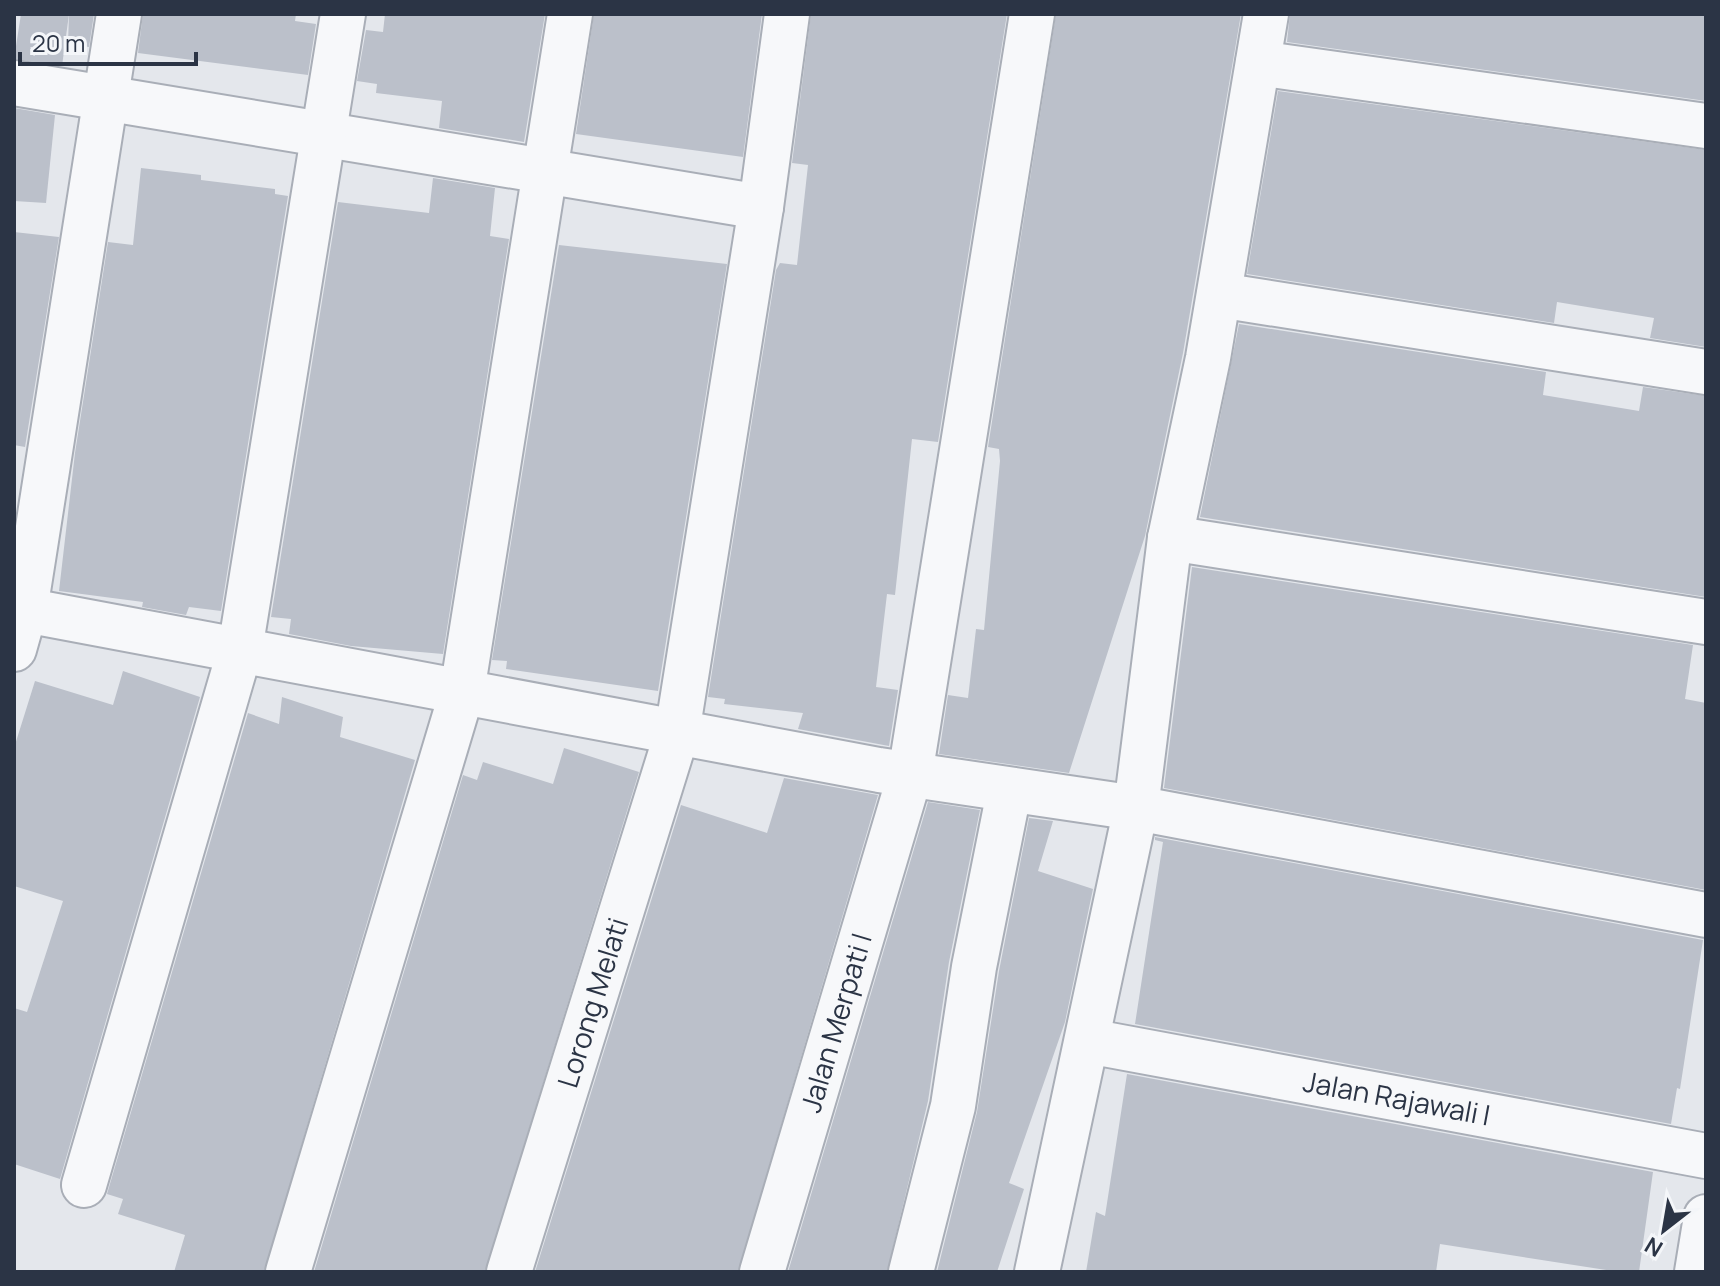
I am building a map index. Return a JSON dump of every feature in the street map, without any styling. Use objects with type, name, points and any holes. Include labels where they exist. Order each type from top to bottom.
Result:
[{"type":"street","points":[[119,14],[18,622],[240,650],[677,733],[1009,792],[1136,808],[1706,915]]},
{"type":"street","points":[[84,1185],[240,650],[343,14]]},
{"type":"street","points":[[288,1272],[462,692],[570,14]]},
{"type":"street","name":"Lorong Melati","points":[[509,1272],[677,733],[761,207],[787,14]]},
{"type":"street","name":"Jalan Merpati I","points":[[762,1272],[910,775],[1032,14]]},
{"type":"street","points":[[1037,1272],[1136,808],[1170,538],[1219,295],[1266,14]]},
{"type":"street","points":[[1258,63],[1706,126]]},
{"type":"street","points":[[14,83],[761,207]]},
{"type":"street","points":[[1219,295],[1706,372]]},
{"type":"street","points":[[1170,538],[1706,622]]},
{"type":"street","points":[[911,1272],[953,1106],[974,967],[1009,792]]},
{"type":"street","name":"Jalan Rajawali I","points":[[1088,1041],[1706,1156]]},
{"type":"street","points":[[1697,1272],[1706,1217]]},
{"type":"building","points":[[21,14],[69,14],[62,66],[14,59]]},
{"type":"building","points":[[69,14],[94,14],[89,47],[68,44]]},
{"type":"building","points":[[143,14],[296,14],[295,21],[316,24],[308,75],[138,53]]},
{"type":"building","points":[[385,14],[545,14],[524,142],[439,128],[442,101],[376,93],[377,84],[357,81],[366,30],[383,32]]},
{"type":"building","points":[[594,14],[762,14],[743,157],[576,134]]},
{"type":"building","points":[[811,14],[1007,14],[938,442],[912,439],[895,595],[887,594],[876,687],[898,690],[889,746],[798,729],[803,713],[724,704],[725,699],[708,697],[776,270],[780,263],[797,265],[808,165],[792,163]]},
{"type":"building","points":[[1056,14],[1241,14],[1183,353],[1145,536],[1069,773],[939,754],[948,695],[968,698],[976,629],[984,630],[1000,461],[999,449],[988,447]]},
{"type":"building","points":[[1290,14],[1706,14],[1706,101],[1287,42]]},
{"type":"building","points":[[1278,91],[1706,150],[1706,347],[1650,338],[1654,318],[1557,302],[1554,323],[1247,274]]},
{"type":"building","points":[[14,108],[55,115],[46,203],[14,201]]},
{"type":"building","points":[[141,168],[201,175],[201,180],[275,189],[275,194],[288,196],[221,611],[189,607],[186,615],[142,607],[143,602],[59,591],[75,453],[108,242],[133,245]]},
{"type":"building","points":[[433,178],[495,188],[490,236],[509,239],[443,654],[351,646],[289,634],[291,619],[271,617],[338,202],[429,213]]},
{"type":"building","points":[[14,232],[59,237],[25,447],[14,445]]},
{"type":"building","points":[[559,245],[727,264],[658,691],[506,669],[507,661],[492,660]]},
{"type":"building","points":[[1239,324],[1546,372],[1543,395],[1639,411],[1643,387],[1706,396],[1706,597],[1200,517]]},
{"type":"building","points":[[1192,567],[1693,645],[1685,699],[1706,703],[1706,890],[1164,788]]},
{"type":"building","points":[[123,671],[200,697],[60,1179],[14,1164],[14,1008],[27,1012],[63,901],[14,886],[14,748],[35,681],[113,705]]},
{"type":"building","points":[[282,697],[343,717],[340,737],[415,760],[264,1272],[174,1272],[185,1235],[118,1214],[123,1199],[107,1194],[248,713],[279,724]]},
{"type":"building","points":[[564,748],[639,772],[485,1272],[314,1272],[463,775],[477,780],[483,762],[553,784]]},
{"type":"building","points":[[784,778],[878,795],[738,1272],[535,1272],[681,805],[767,833]]},
{"type":"building","points":[[928,802],[980,810],[949,962],[928,1101],[887,1272],[788,1272]]},
{"type":"building","points":[[1029,818],[1053,821],[1038,871],[1093,889],[1065,1022],[1009,1183],[1024,1189],[997,1272],[937,1272],[977,1112],[999,971]]},
{"type":"building","points":[[1155,837],[1703,940],[1680,1089],[1677,1088],[1671,1124],[1135,1024],[1163,842],[1155,840]]},
{"type":"building","points":[[1127,1074],[1653,1172],[1639,1272],[1619,1272],[1440,1244],[1436,1272],[1086,1272],[1096,1212],[1105,1216]]}]
